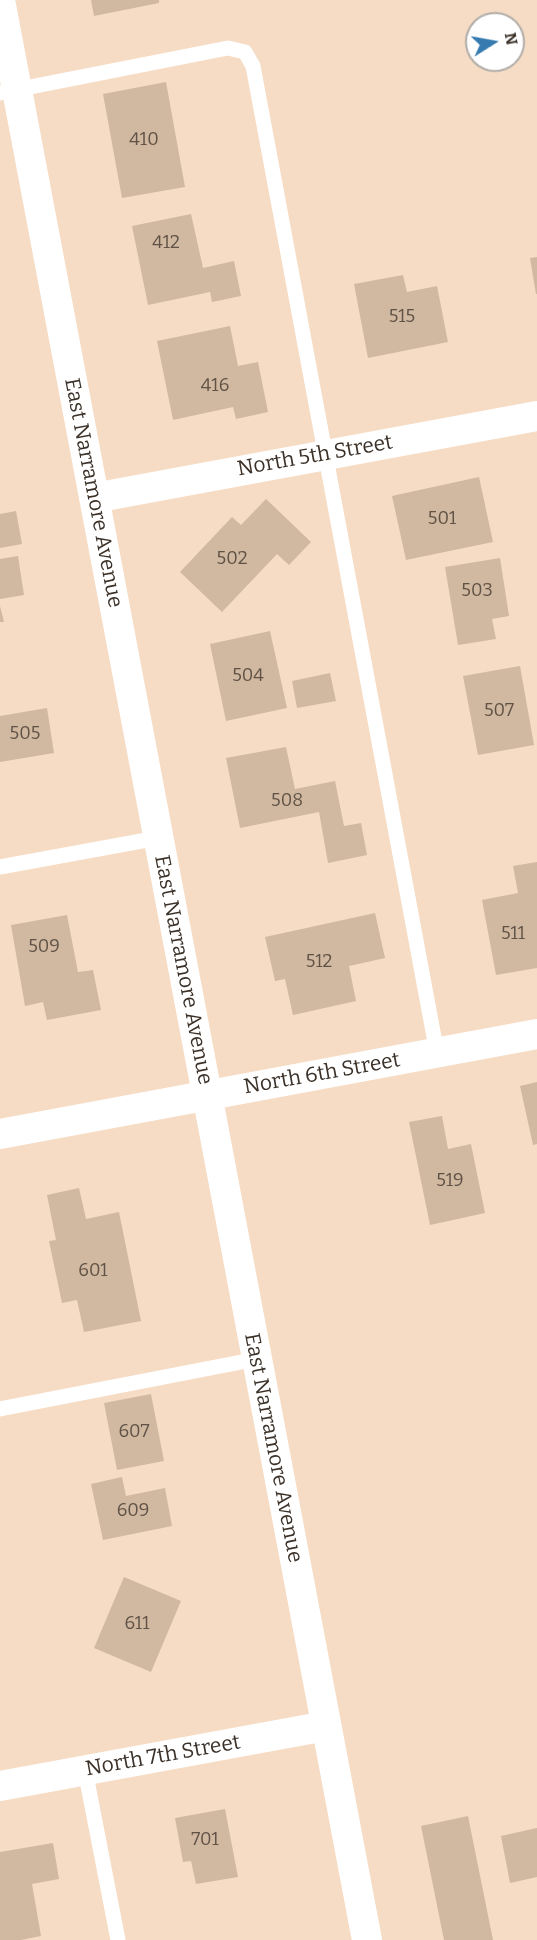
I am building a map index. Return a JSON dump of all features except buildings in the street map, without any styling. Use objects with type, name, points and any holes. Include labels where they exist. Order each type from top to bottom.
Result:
[{"type":"street","name":"East Narramore Avenue","points":[[0,0],[9,91],[94,498],[367,1940]]},
{"type":"street","name":"North 5th Street","points":[[94,498],[537,416]]},
{"type":"street","name":"North 6th Street","points":[[0,1134],[537,1034]]},
{"type":"street","name":"North 7th Street","points":[[0,1786],[326,1726]]},
{"type":"lane","points":[[9,91],[228,48],[245,52],[253,66],[437,1053]]},
{"type":"lane","points":[[0,867],[158,838]]},
{"type":"lane","points":[[0,1409],[257,1359]]},
{"type":"lane","points":[[85,1770],[118,1940]]}]
